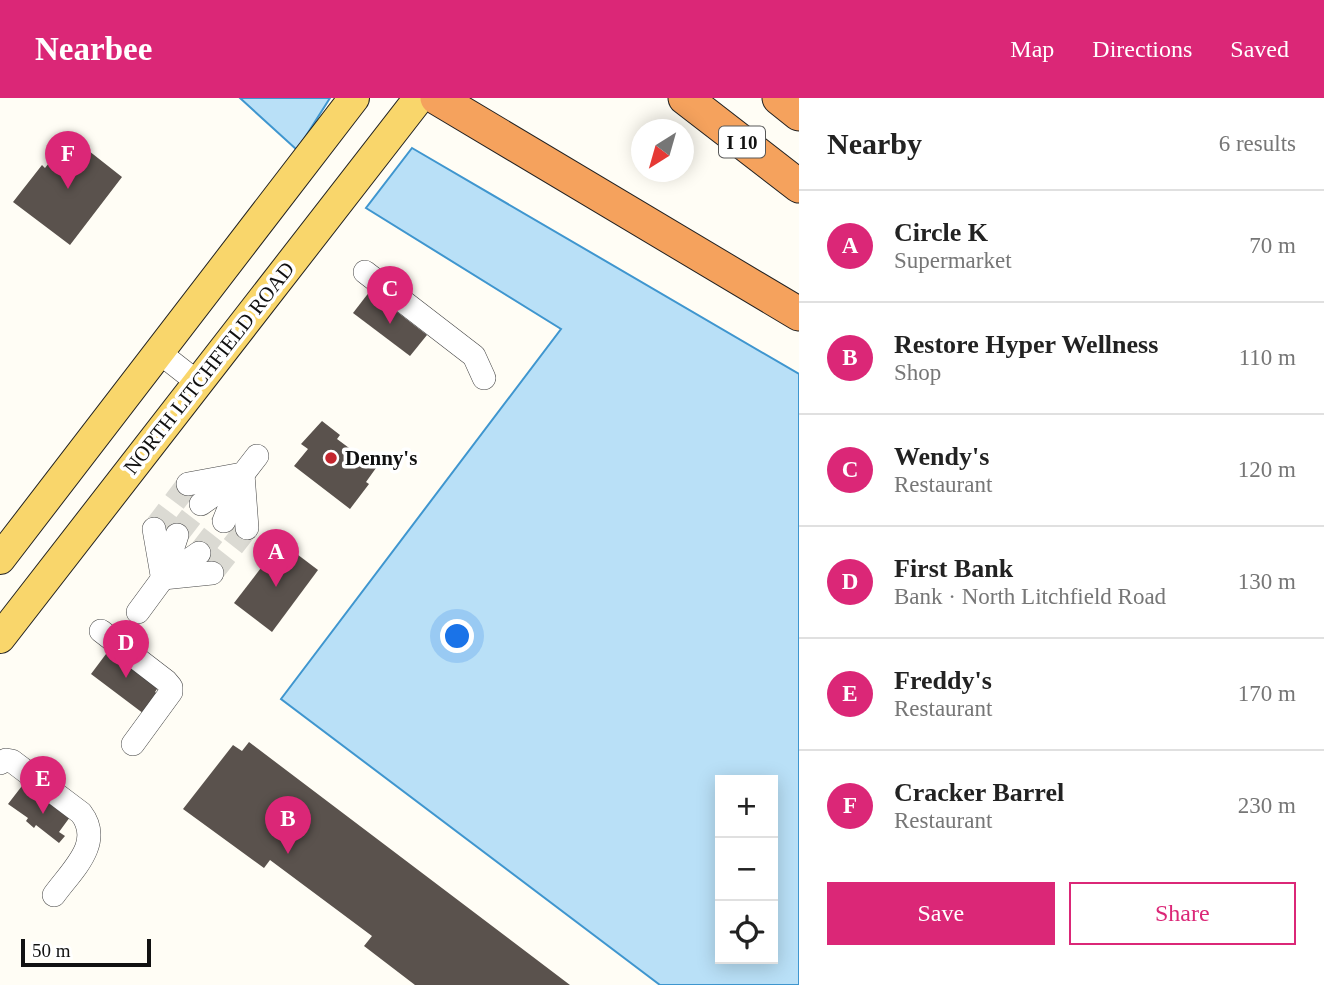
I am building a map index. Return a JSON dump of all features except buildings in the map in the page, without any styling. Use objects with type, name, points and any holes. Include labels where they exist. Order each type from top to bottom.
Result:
[{"type":"highway","points":[[437,98],[799,314]]},
{"type":"highway","name":"I 10","points":[[685,98],[799,186]]},
{"type":"highway","points":[[779,98],[799,114]]},
{"type":"main road","points":[[0,559],[354,98]]},
{"type":"main road","name":"NORTH LITCHFIELD ROAD","points":[[0,638],[419,98]]},
{"type":"lane","points":[[365,272],[474,356],[484,378]]},
{"type":"lane","points":[[160,353],[197,382]]},
{"type":"lane","points":[[188,484],[250,465]]},
{"type":"lane","points":[[201,504],[250,465]]},
{"type":"lane","points":[[224,521],[250,465]]},
{"type":"lane","points":[[247,528],[250,465]]},
{"type":"lane","points":[[163,578],[165,532]]},
{"type":"lane","points":[[138,612],[163,578],[199,553]]},
{"type":"lane","points":[[163,578],[212,573]]},
{"type":"lane","points":[[101,631],[171,687],[132,744]]},
{"type":"lane","points":[[0,763],[12,761],[81,813],[88,822],[91,834],[85,853],[54,895]]},
{"type":"water","points":[[240,98],[330,98],[297,150]]},
{"type":"water","points":[[412,148],[799,374],[799,985],[660,985],[281,699],[561,329],[366,208]]},
{"type":"tunnel","points":[[154,529],[188,484]]},
{"type":"tunnel","points":[[177,535],[201,504]]},
{"type":"tunnel","points":[[199,553],[224,521]]},
{"type":"tunnel","points":[[212,573],[247,528]]},
{"type":"place","name":"Cracker Barrel","points":[[68,189]]},
{"type":"place","name":"Wendy's","points":[[390,324]]},
{"type":"place","name":"Denny's","points":[[331,458]]},
{"type":"place","name":"Circle K","points":[[276,587]]},
{"type":"place","name":"First Bank","points":[[126,678]]},
{"type":"place","name":"Freddy's","points":[[43,814]]},
{"type":"place","name":"Restore Hyper Wellness","points":[[288,854]]}]
